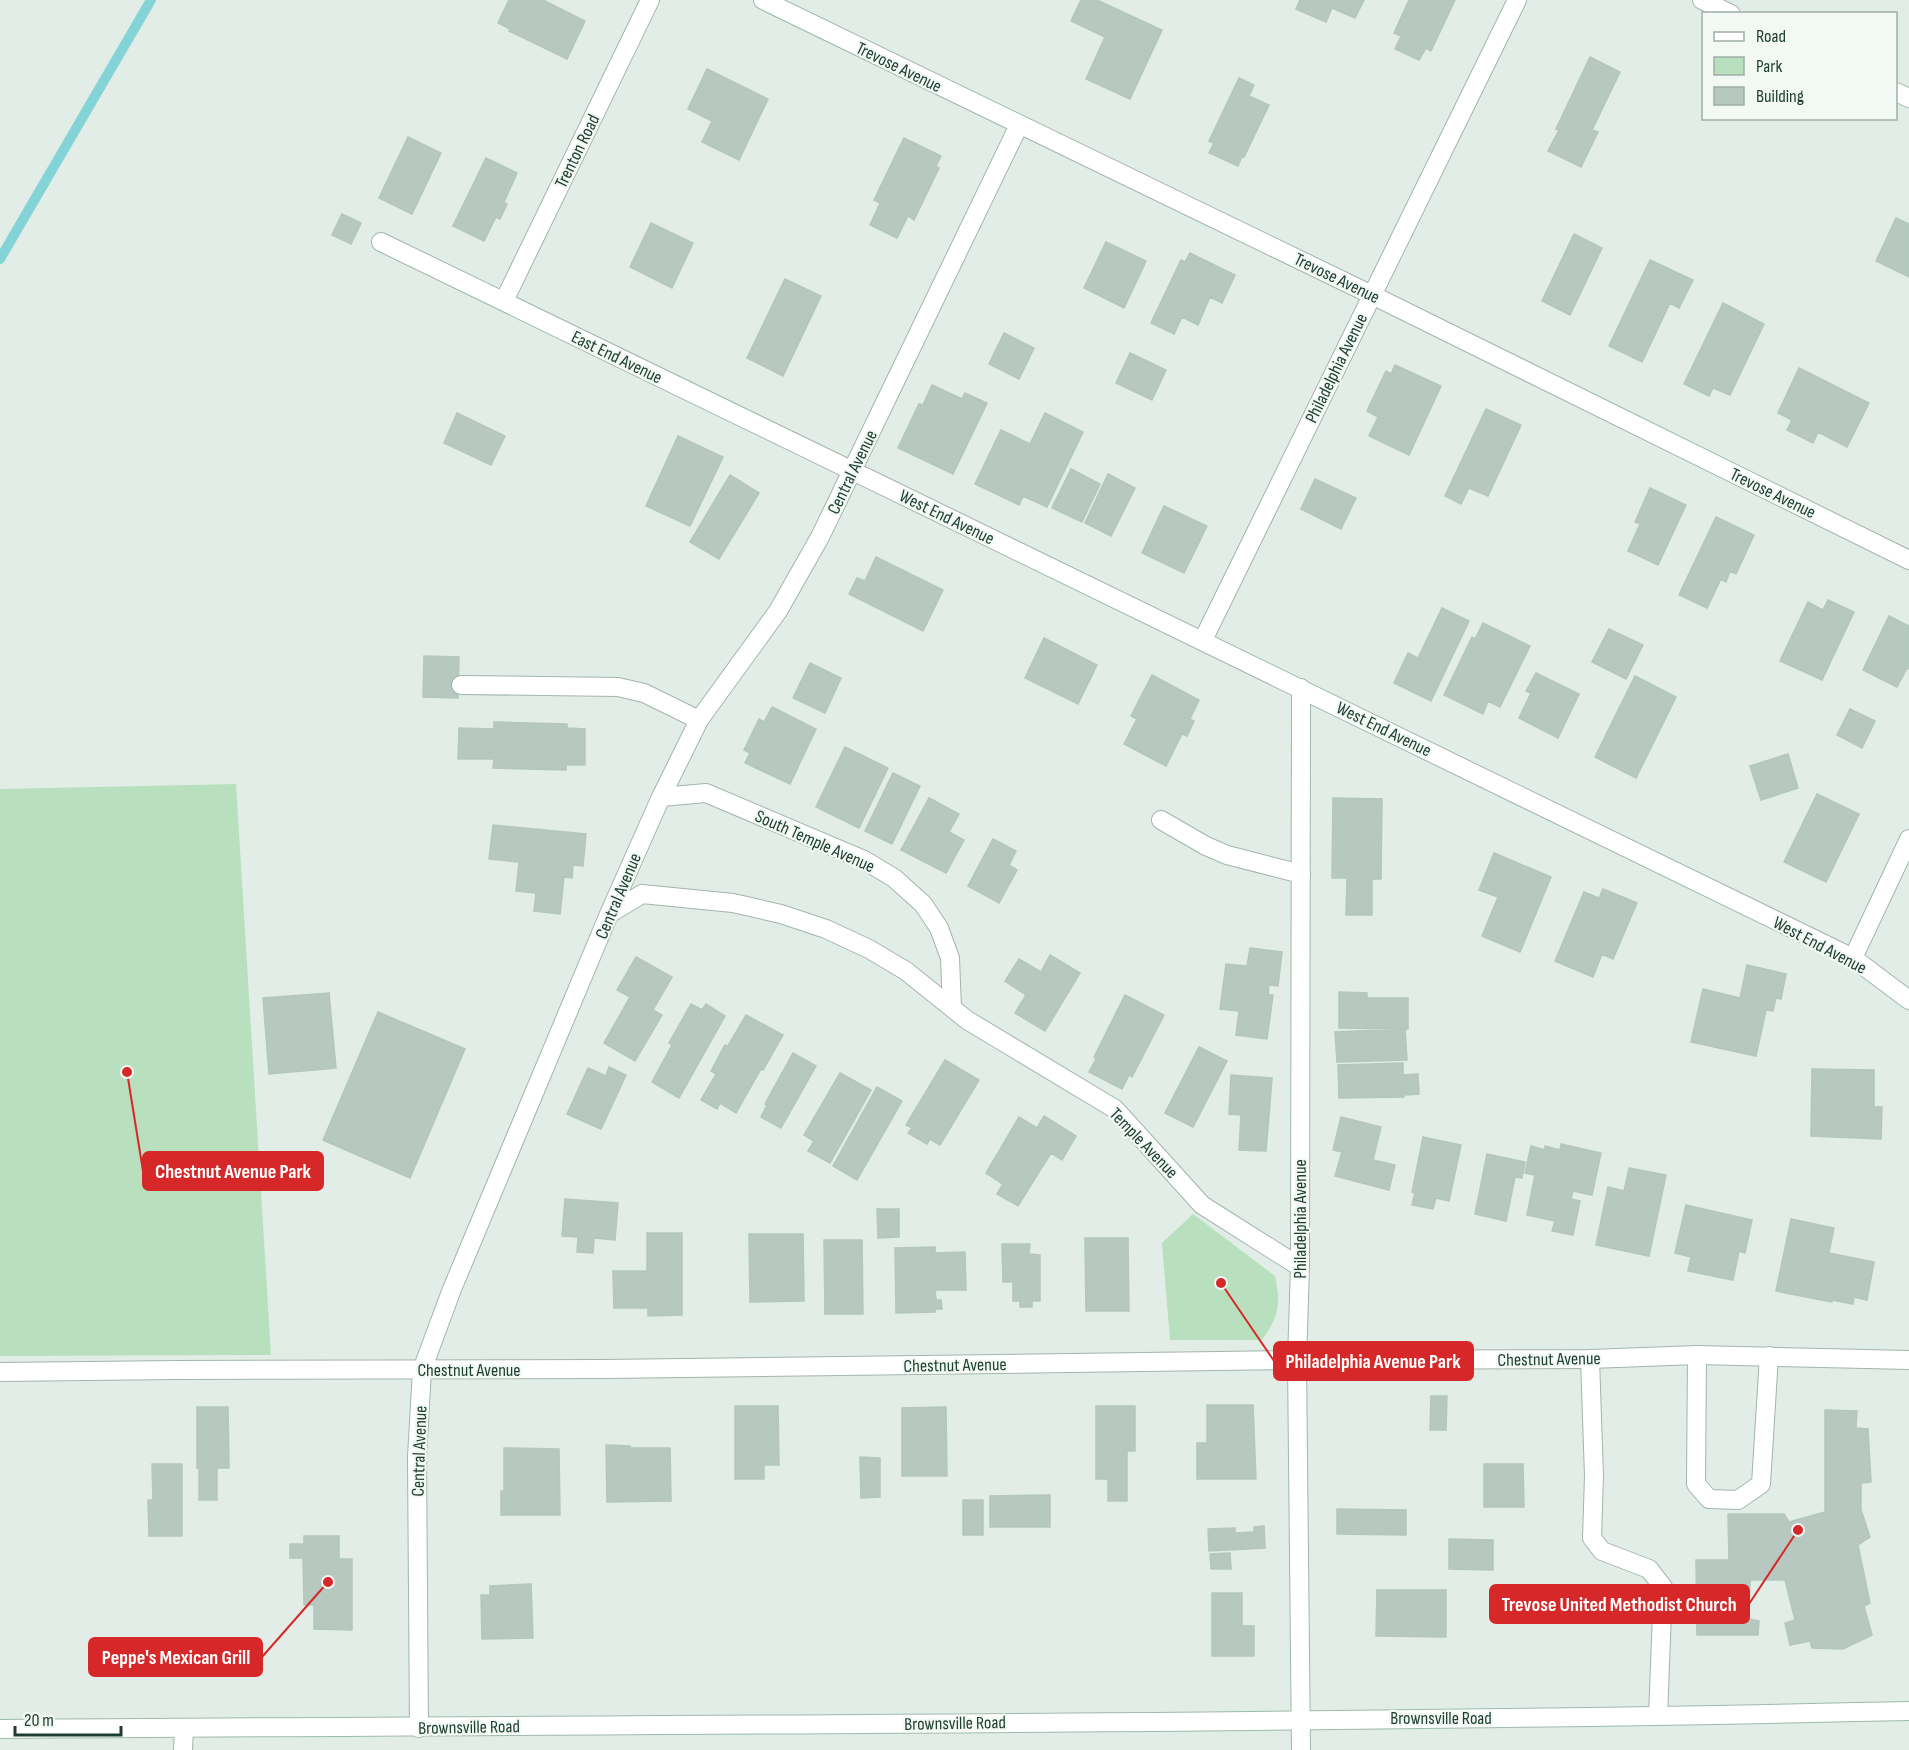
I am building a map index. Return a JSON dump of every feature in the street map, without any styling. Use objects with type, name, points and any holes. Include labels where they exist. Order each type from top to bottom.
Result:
[{"type":"street","name":"Trenton Road","points":[[504,301],[650,0]]},
{"type":"street","name":"Trevose Avenue","points":[[763,0],[1372,295],[1909,560]]},
{"type":"street","name":"Philadelphia Avenue","points":[[1203,640],[1517,0]]},
{"type":"street","points":[[1702,0],[1727,12]]},
{"type":"street","name":"Central Avenue","points":[[419,1728],[417,1457],[422,1370],[452,1289],[609,914],[661,797],[699,720],[778,611],[820,537],[1019,125]]},
{"type":"street","name":"East End Avenue","points":[[381,242],[852,472]]},
{"type":"street","name":"West End Avenue","points":[[852,472],[1203,640],[1853,958],[1909,1000]]},
{"type":"street","points":[[461,685],[618,687],[644,693],[699,720]]},
{"type":"street","name":"Philadelphia Avenue","points":[[1301,688],[1300,1267],[1297,1360],[1301,1750]]},
{"type":"street","name":"South Temple Avenue","points":[[661,797],[706,793],[864,860],[894,878],[923,904],[939,928],[950,958],[952,1008]]},
{"type":"street","points":[[1161,820],[1206,846],[1227,855],[1301,874]]},
{"type":"street","points":[[1853,958],[1909,839]]},
{"type":"street","name":"Temple Avenue","points":[[609,914],[642,894],[733,903],[781,914],[825,929],[869,949],[906,971],[967,1020],[1115,1109],[1202,1204],[1300,1267]]},
{"type":"street","points":[[1697,1355],[1696,1485],[1708,1499],[1738,1500],[1761,1484],[1769,1356]]},
{"type":"street","name":"Chestnut Avenue","points":[[0,1372],[605,1370],[1297,1360],[1590,1359],[1697,1355],[1909,1360]]},
{"type":"street","points":[[1590,1359],[1594,1476],[1592,1538],[1602,1551],[1649,1569],[1663,1587],[1658,1716]]},
{"type":"street","name":"Brownsville Road","points":[[0,1729],[419,1728],[1658,1716],[1909,1711]]},
{"type":"street","points":[[183,1750],[184,1728]]},
{"type":"green space","points":[[236,784],[271,1355],[0,1356],[0,789]]},
{"type":"green space","points":[[1193,1214],[1275,1276],[1278,1295],[1277,1310],[1262,1340],[1170,1340],[1162,1243]]},
{"type":"building","points":[[509,0],[543,0],[585,21],[567,59],[509,31],[510,29],[498,23]]},
{"type":"building","points":[[1081,0],[1097,0],[1162,30],[1130,99],[1086,79],[1105,37],[1071,21]]},
{"type":"building","points":[[1300,0],[1364,0],[1355,18],[1332,8],[1326,22],[1296,9]]},
{"type":"building","points":[[1409,0],[1455,0],[1431,51],[1426,48],[1419,60],[1395,49],[1401,36],[1394,33]]},
{"type":"building","points":[[1590,57],[1620,72],[1592,130],[1598,132],[1581,167],[1548,151]]},
{"type":"building","points":[[707,69],[768,99],[739,160],[702,142],[712,121],[688,109]]},
{"type":"building","points":[[1239,78],[1254,85],[1249,96],[1269,105],[1238,166],[1209,153],[1214,143],[1209,141]]},
{"type":"building","points":[[408,137],[441,153],[412,214],[379,198]]},
{"type":"building","points":[[904,138],[941,156],[936,166],[939,168],[914,220],[908,216],[897,238],[870,225],[880,203],[874,200]]},
{"type":"building","points":[[486,158],[517,173],[504,202],[507,204],[500,219],[496,217],[484,241],[453,226]]},
{"type":"building","points":[[342,214],[361,223],[351,244],[332,235]]},
{"type":"building","points":[[1896,218],[1909,224],[1909,277],[1876,261]]},
{"type":"building","points":[[651,223],[693,243],[672,288],[630,267]]},
{"type":"building","points":[[1574,234],[1602,248],[1570,315],[1542,301]]},
{"type":"building","points":[[1106,242],[1146,261],[1124,308],[1084,288]]},
{"type":"building","points":[[1190,253],[1235,275],[1222,303],[1210,297],[1198,325],[1182,317],[1174,334],[1151,323],[1181,260],[1185,262]]},
{"type":"building","points":[[1650,260],[1693,280],[1679,308],[1670,303],[1642,362],[1609,346]]},
{"type":"building","points":[[785,279],[821,296],[783,376],[747,358]]},
{"type":"building","points":[[1723,303],[1764,324],[1730,395],[1713,388],[1709,396],[1684,384]]},
{"type":"building","points":[[1004,333],[1034,348],[1019,379],[989,364]]},
{"type":"building","points":[[1130,353],[1166,370],[1152,400],[1116,383]]},
{"type":"building","points":[[1395,365],[1441,386],[1409,455],[1369,436],[1378,417],[1367,411],[1386,371],[1391,374]]},
{"type":"building","points":[[1799,368],[1869,403],[1847,447],[1818,432],[1813,443],[1787,430],[1792,420],[1778,413]]},
{"type":"building","points":[[932,385],[962,399],[965,393],[987,403],[953,474],[898,448],[919,404],[923,405]]},
{"type":"building","points":[[1486,409],[1521,425],[1488,496],[1469,488],[1461,504],[1445,496]]},
{"type":"building","points":[[457,413],[505,436],[491,465],[444,443]]},
{"type":"building","points":[[1045,413],[1083,432],[1047,507],[1023,496],[1019,505],[975,484],[1001,430],[1030,444]]},
{"type":"building","points":[[678,436],[723,457],[690,526],[646,506]]},
{"type":"building","points":[[1071,469],[1100,484],[1082,522],[1052,508]]},
{"type":"building","points":[[1108,474],[1135,488],[1111,536],[1085,523]]},
{"type":"building","points":[[730,475],[759,493],[719,559],[690,542]]},
{"type":"building","points":[[1315,479],[1356,498],[1341,529],[1301,509]]},
{"type":"building","points":[[1650,488],[1686,505],[1658,565],[1628,551],[1640,524],[1635,522]]},
{"type":"building","points":[[1164,506],[1207,526],[1184,573],[1142,553]]},
{"type":"building","points":[[1716,517],[1754,535],[1736,574],[1730,571],[1726,582],[1721,579],[1707,608],[1679,595]]},
{"type":"building","points":[[876,557],[943,590],[923,631],[849,594],[857,578],[865,581]]},
{"type":"building","points":[[1828,600],[1854,612],[1822,680],[1780,661],[1808,602],[1823,610]]},
{"type":"building","points":[[1442,608],[1469,621],[1431,701],[1394,683],[1408,653],[1418,658]]},
{"type":"building","points":[[1889,616],[1909,626],[1909,669],[1907,668],[1897,687],[1863,670]]},
{"type":"building","points":[[1483,623],[1530,646],[1500,707],[1488,701],[1483,714],[1444,695],[1472,637],[1475,639]]},
{"type":"building","points":[[1609,629],[1643,645],[1626,679],[1592,662]]},
{"type":"building","points":[[1044,638],[1097,665],[1078,704],[1025,678]]},
{"type":"building","points":[[424,656],[459,657],[458,698],[423,697]]},
{"type":"building","points":[[810,663],[841,678],[825,713],[793,698]]},
{"type":"building","points":[[1536,673],[1579,694],[1558,738],[1519,718],[1531,693],[1526,691]]},
{"type":"building","points":[[1152,675],[1199,700],[1190,719],[1194,721],[1187,736],[1182,734],[1166,766],[1124,744],[1137,719],[1131,716]]},
{"type":"building","points":[[1635,676],[1676,697],[1636,778],[1595,757]]},
{"type":"building","points":[[772,707],[816,729],[790,784],[745,763],[750,753],[744,750],[759,719],[764,722]]},
{"type":"building","points":[[1850,709],[1875,721],[1862,748],[1837,735]]},
{"type":"building","points":[[494,722],[567,724],[567,728],[585,729],[585,765],[566,765],[566,770],[493,768],[494,759],[458,759],[459,728],[494,729]]},
{"type":"building","points":[[845,747],[888,768],[859,828],[816,807]]},
{"type":"building","points":[[1788,754],[1798,788],[1761,800],[1750,766]]},
{"type":"building","points":[[893,773],[920,786],[892,844],[865,831]]},
{"type":"building","points":[[1817,794],[1859,814],[1826,882],[1784,862]]},
{"type":"building","points":[[929,798],[959,814],[949,832],[964,840],[946,873],[901,850]]},
{"type":"building","points":[[1333,798],[1382,799],[1381,879],[1372,879],[1372,915],[1346,915],[1347,878],[1332,878]]},
{"type":"building","points":[[493,825],[586,834],[583,866],[573,865],[572,878],[564,877],[560,914],[534,911],[536,893],[516,891],[519,862],[489,859]]},
{"type":"building","points":[[993,839],[1016,851],[1009,865],[1017,870],[999,903],[968,886]]},
{"type":"building","points":[[1494,853],[1551,877],[1520,952],[1482,936],[1498,897],[1479,890]]},
{"type":"building","points":[[1603,889],[1637,903],[1613,959],[1602,954],[1593,977],[1555,961],[1584,892],[1599,898]]},
{"type":"building","points":[[1250,948],[1282,952],[1278,986],[1269,985],[1268,995],[1273,995],[1267,1039],[1236,1035],[1239,1011],[1220,1009],[1226,964],[1247,966]]},
{"type":"building","points":[[1050,955],[1080,973],[1045,1031],[1015,1013],[1026,995],[1005,981],[1019,959],[1041,972]]},
{"type":"building","points":[[636,957],[672,977],[653,1010],[662,1015],[635,1061],[604,1043],[630,997],[617,990]]},
{"type":"building","points":[[1747,965],[1786,974],[1781,999],[1776,998],[1773,1011],[1766,1010],[1756,1056],[1691,1042],[1703,989],[1740,998]]},
{"type":"building","points":[[1339,992],[1367,993],[1367,998],[1408,998],[1408,1029],[1339,1028]]},
{"type":"building","points":[[329,993],[336,1068],[269,1074],[263,998]]},
{"type":"building","points":[[1125,995],[1164,1015],[1132,1077],[1129,1075],[1122,1089],[1089,1072],[1096,1059],[1094,1057]]},
{"type":"building","points":[[691,1004],[702,1010],[706,1004],[725,1016],[679,1098],[652,1082],[672,1045],[669,1043]]},
{"type":"building","points":[[378,1012],[465,1049],[410,1178],[323,1140]]},
{"type":"building","points":[[746,1015],[783,1035],[736,1113],[720,1103],[717,1109],[701,1100],[716,1074],[711,1071],[725,1045],[728,1046]]},
{"type":"building","points":[[1405,1029],[1407,1060],[1337,1062],[1335,1032]]},
{"type":"building","points":[[1199,1047],[1227,1061],[1193,1127],[1165,1113]]},
{"type":"building","points":[[793,1053],[816,1066],[781,1128],[761,1117],[767,1105],[765,1104]]},
{"type":"building","points":[[945,1060],[979,1080],[940,1145],[930,1139],[927,1144],[908,1133],[912,1128],[906,1125]]},
{"type":"building","points":[[1403,1063],[1403,1075],[1418,1074],[1419,1094],[1404,1095],[1404,1097],[1339,1098],[1338,1065]]},
{"type":"building","points":[[609,1067],[626,1075],[601,1129],[567,1114],[588,1068],[606,1076]]},
{"type":"building","points":[[1812,1069],[1874,1070],[1874,1107],[1882,1107],[1881,1139],[1811,1136]]},
{"type":"building","points":[[840,1073],[871,1090],[830,1163],[808,1151],[814,1141],[804,1135]]},
{"type":"building","points":[[1231,1075],[1272,1078],[1266,1151],[1239,1150],[1241,1115],[1229,1114]]},
{"type":"building","points":[[877,1087],[902,1101],[857,1180],[833,1166]]},
{"type":"building","points":[[1044,1116],[1076,1136],[1062,1160],[1051,1153],[1018,1206],[997,1194],[1003,1184],[986,1173],[1019,1117],[1037,1128]]},
{"type":"building","points":[[1341,1117],[1381,1127],[1373,1160],[1395,1165],[1389,1190],[1335,1176],[1342,1152],[1333,1150]]},
{"type":"building","points":[[1423,1137],[1461,1145],[1449,1201],[1436,1198],[1433,1209],[1412,1205],[1415,1193],[1412,1192]]},
{"type":"building","points":[[1561,1144],[1601,1153],[1592,1195],[1573,1191],[1571,1199],[1580,1201],[1573,1235],[1552,1231],[1555,1221],[1527,1215],[1535,1175],[1525,1173],[1531,1146],[1545,1150],[1545,1146],[1560,1150]]},
{"type":"building","points":[[1487,1154],[1525,1162],[1522,1178],[1515,1177],[1506,1221],[1475,1214]]},
{"type":"building","points":[[1629,1168],[1666,1175],[1649,1256],[1596,1245],[1608,1187],[1624,1191]]},
{"type":"building","points":[[565,1199],[618,1203],[615,1240],[594,1238],[593,1253],[577,1252],[578,1237],[562,1236]]},
{"type":"building","points":[[1686,1205],[1752,1220],[1745,1253],[1739,1251],[1733,1280],[1688,1271],[1691,1257],[1675,1253]]},
{"type":"building","points":[[877,1209],[899,1209],[899,1237],[878,1238]]},
{"type":"building","points":[[1791,1219],[1834,1228],[1829,1253],[1874,1262],[1867,1300],[1854,1297],[1853,1304],[1832,1300],[1832,1302],[1776,1291]]},
{"type":"building","points":[[647,1233],[682,1233],[682,1315],[648,1316],[648,1308],[614,1308],[613,1271],[647,1271]]},
{"type":"building","points":[[749,1234],[803,1234],[804,1301],[750,1302]]},
{"type":"building","points":[[1085,1238],[1128,1238],[1129,1311],[1086,1311]]},
{"type":"building","points":[[824,1240],[862,1240],[863,1314],[825,1314]]},
{"type":"building","points":[[1002,1244],[1030,1244],[1029,1254],[1040,1255],[1040,1301],[1032,1301],[1032,1307],[1020,1307],[1020,1301],[1013,1301],[1013,1282],[1003,1282]]},
{"type":"building","points":[[935,1247],[935,1253],[965,1252],[966,1290],[935,1290],[936,1300],[941,1300],[942,1309],[935,1309],[935,1312],[896,1313],[895,1248]]},
{"type":"building","points":[[1431,1396],[1447,1396],[1446,1430],[1430,1430]]},
{"type":"building","points":[[1207,1405],[1253,1405],[1256,1479],[1197,1479],[1197,1443],[1207,1443]]},
{"type":"building","points":[[735,1406],[778,1406],[779,1465],[764,1465],[764,1479],[735,1479]]},
{"type":"building","points":[[1096,1406],[1135,1406],[1135,1451],[1127,1451],[1127,1501],[1108,1501],[1108,1479],[1096,1479]]},
{"type":"building","points":[[197,1407],[228,1407],[229,1468],[217,1468],[217,1500],[199,1500]]},
{"type":"building","points":[[946,1407],[947,1476],[902,1476],[902,1408]]},
{"type":"building","points":[[1825,1410],[1857,1411],[1856,1428],[1868,1429],[1871,1482],[1861,1483],[1861,1510],[1870,1537],[1858,1545],[1870,1603],[1864,1606],[1872,1635],[1843,1649],[1812,1648],[1810,1641],[1790,1645],[1785,1623],[1795,1620],[1785,1580],[1750,1580],[1749,1619],[1759,1621],[1758,1635],[1697,1635],[1696,1560],[1729,1560],[1728,1514],[1784,1514],[1789,1522],[1825,1512]]},
{"type":"building","points":[[606,1445],[630,1446],[630,1448],[670,1448],[671,1501],[607,1502]]},
{"type":"building","points":[[504,1448],[559,1449],[560,1515],[501,1515],[501,1491],[504,1491]]},
{"type":"building","points":[[860,1457],[880,1458],[880,1497],[861,1498]]},
{"type":"building","points":[[152,1464],[182,1464],[182,1536],[149,1536],[148,1500],[153,1500]]},
{"type":"building","points":[[1484,1464],[1523,1464],[1524,1507],[1484,1507]]},
{"type":"building","points":[[1050,1495],[1050,1527],[990,1527],[990,1496]]},
{"type":"building","points":[[963,1500],[983,1500],[983,1535],[963,1535]]},
{"type":"building","points":[[1337,1509],[1406,1510],[1406,1535],[1337,1534]]},
{"type":"building","points":[[1264,1526],[1265,1548],[1209,1551],[1208,1529],[1235,1528],[1235,1533],[1254,1532],[1254,1527]]},
{"type":"building","points":[[304,1536],[339,1536],[339,1559],[352,1559],[352,1630],[314,1629],[314,1605],[304,1605],[303,1558],[290,1558],[290,1544],[304,1544]]},
{"type":"building","points":[[1449,1539],[1493,1540],[1493,1570],[1449,1569]]},
{"type":"building","points":[[1230,1553],[1231,1569],[1211,1569],[1210,1554]]},
{"type":"building","points":[[531,1584],[533,1638],[482,1639],[481,1595],[490,1595],[490,1586]]},
{"type":"building","points":[[1377,1590],[1446,1590],[1446,1637],[1376,1636]]},
{"type":"building","points":[[1212,1593],[1242,1593],[1242,1626],[1254,1626],[1254,1656],[1212,1656]]},
{"type":"waterway","points":[[0,259],[151,0]]},
{"type":"place","name":"Chestnut Avenue Park","points":[[127,1072]]},
{"type":"place","name":"Philadelphia Avenue Park","points":[[1221,1283]]},
{"type":"place","name":"Trevose United Methodist Church","points":[[1798,1530]]},
{"type":"place","name":"Peppe's Mexican Grill","points":[[328,1582]]}]
